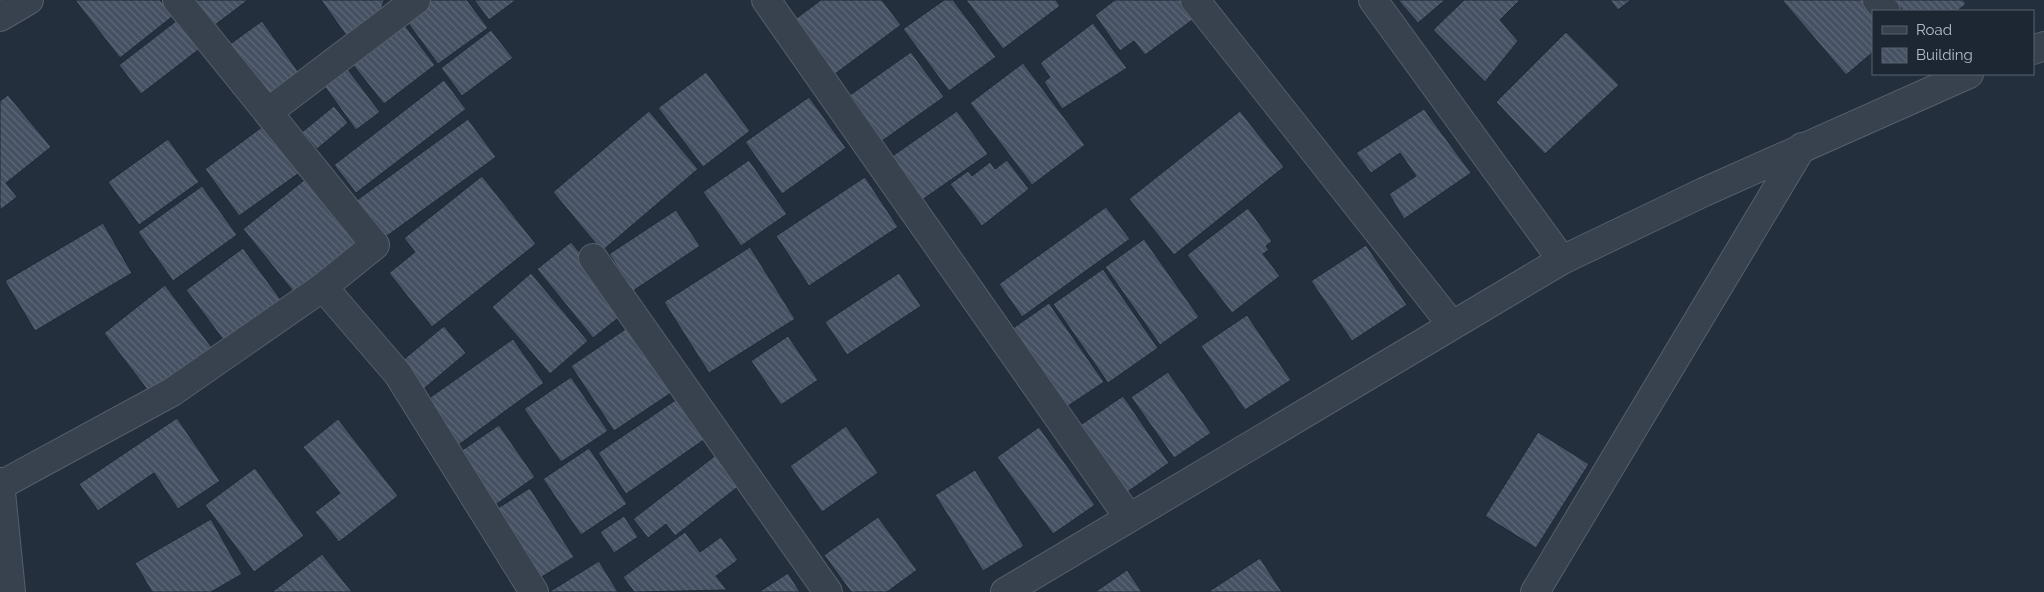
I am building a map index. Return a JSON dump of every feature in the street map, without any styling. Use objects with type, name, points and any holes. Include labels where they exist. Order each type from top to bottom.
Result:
[{"type":"street","points":[[0,17],[29,0]]},
{"type":"street","points":[[11,592],[0,484],[172,392],[323,287],[375,245],[177,0]]},
{"type":"street","points":[[268,112],[416,0]]},
{"type":"street","points":[[766,0],[1129,518]]},
{"type":"street","points":[[1195,0],[1452,325]]},
{"type":"street","points":[[1373,0],[1562,260]]},
{"type":"street","points":[[1877,0],[1885,10]]},
{"type":"street","points":[[1005,592],[1562,260],[1802,147],[1940,78],[1962,75]]},
{"type":"street","points":[[1535,592],[1802,147]]},
{"type":"street","points":[[593,258],[828,592]]},
{"type":"street","points":[[323,287],[398,374],[534,592]]},
{"type":"building","points":[[75,0],[160,0],[173,16],[120,58]]},
{"type":"building","points":[[195,0],[248,0],[215,25]]},
{"type":"building","points":[[321,0],[384,1],[375,25],[348,38]]},
{"type":"building","points":[[423,0],[467,0],[488,28],[438,64],[402,15]]},
{"type":"building","points":[[474,0],[516,0],[489,20]]},
{"type":"building","points":[[821,0],[882,0],[901,25],[835,74],[794,20]]},
{"type":"building","points":[[944,0],[953,0],[996,57],[949,91],[903,29]]},
{"type":"building","points":[[966,0],[1056,0],[1060,6],[1003,49]]},
{"type":"building","points":[[1115,0],[1182,0],[1195,18],[1145,55],[1134,41],[1120,51],[1095,15]]},
{"type":"building","points":[[1398,0],[1445,0],[1418,23]]},
{"type":"building","points":[[1464,0],[1520,0],[1500,20],[1518,41],[1485,82],[1433,30]]},
{"type":"building","points":[[1610,0],[1631,0],[1618,10]]},
{"type":"building","points":[[1782,0],[1867,0],[1872,10],[1872,53],[1846,75]]},
{"type":"building","points":[[1895,0],[1963,0],[1966,4],[1958,10],[1902,10]]},
{"type":"building","points":[[180,18],[202,47],[141,94],[119,65]]},
{"type":"building","points":[[400,19],[435,65],[384,104],[349,60]]},
{"type":"building","points":[[262,21],[305,81],[269,107],[226,47]]},
{"type":"building","points":[[1093,23],[1127,68],[1062,109],[1044,82],[1050,77],[1040,63]]},
{"type":"building","points":[[491,30],[513,58],[462,96],[441,68]]},
{"type":"building","points":[[1566,32],[1619,85],[1545,154],[1496,102]]},
{"type":"building","points":[[911,52],[944,97],[882,141],[850,95]]},
{"type":"building","points":[[343,63],[380,112],[356,130],[320,80]]},
{"type":"building","points":[[1023,63],[1085,145],[1032,185],[970,103]]},
{"type":"building","points":[[706,72],[750,131],[703,167],[658,108]]},
{"type":"building","points":[[444,80],[466,109],[356,193],[334,165]]},
{"type":"building","points":[[8,95],[51,147],[6,183],[17,197],[0,210],[0,101]]},
{"type":"building","points":[[809,97],[846,148],[782,194],[745,142]]},
{"type":"building","points":[[334,106],[348,123],[317,149],[302,132]]},
{"type":"building","points":[[1424,109],[1471,173],[1404,219],[1389,194],[1416,176],[1400,153],[1371,173],[1356,153]]},
{"type":"building","points":[[649,111],[698,169],[602,251],[553,192]]},
{"type":"building","points":[[957,111],[988,154],[922,200],[891,157]]},
{"type":"building","points":[[1240,111],[1284,167],[1174,255],[1129,199]]},
{"type":"building","points":[[468,119],[496,157],[380,241],[353,203]]},
{"type":"building","points":[[266,124],[302,171],[239,216],[205,169]]},
{"type":"building","points":[[168,139],[199,182],[139,225],[108,182]]},
{"type":"building","points":[[749,160],[787,214],[741,246],[703,192]]},
{"type":"building","points":[[1007,160],[1029,189],[982,226],[950,184],[968,171],[972,176],[990,162],[995,169]]},
{"type":"building","points":[[482,176],[536,244],[432,327],[389,273],[415,252],[404,238]]},
{"type":"building","points":[[308,177],[361,244],[296,295],[243,229]]},
{"type":"building","points":[[865,177],[898,227],[809,286],[776,236]]},
{"type":"building","points":[[202,186],[237,235],[173,281],[138,232]]},
{"type":"building","points":[[1106,207],[1130,239],[1022,317],[999,284]]},
{"type":"building","points":[[1248,208],[1272,241],[1266,246],[1269,250],[1263,254],[1280,276],[1232,313],[1187,255]]},
{"type":"building","points":[[676,210],[700,246],[633,291],[609,254]]},
{"type":"building","points":[[103,223],[132,273],[35,331],[5,281]]},
{"type":"building","points":[[1144,239],[1199,317],[1160,345],[1105,267]]},
{"type":"building","points":[[571,242],[627,311],[593,338],[537,269]]},
{"type":"building","points":[[1366,245],[1407,305],[1352,341],[1311,281]]},
{"type":"building","points":[[750,247],[795,319],[709,373],[664,302]]},
{"type":"building","points":[[243,248],[284,304],[228,346],[186,290]]},
{"type":"building","points":[[1103,269],[1158,348],[1108,383],[1053,304]]},
{"type":"building","points":[[531,273],[588,341],[550,374],[492,307]]},
{"type":"building","points":[[899,273],[921,306],[847,355],[825,322]]},
{"type":"building","points":[[165,285],[213,349],[152,396],[104,333]]},
{"type":"building","points":[[1049,303],[1104,382],[1062,410],[1009,331]]},
{"type":"building","points":[[1247,315],[1291,380],[1245,410],[1201,346]]},
{"type":"building","points":[[633,324],[677,389],[614,431],[571,366]]},
{"type":"building","points":[[444,326],[466,353],[420,392],[397,365]]},
{"type":"building","points":[[788,336],[818,380],[781,405],[751,361]]},
{"type":"building","points":[[513,339],[544,383],[457,446],[425,401]]},
{"type":"building","points":[[1168,372],[1211,433],[1174,458],[1131,397]]},
{"type":"building","points":[[571,377],[608,431],[561,462],[524,409]]},
{"type":"building","points":[[1123,396],[1169,463],[1120,497],[1073,430]]},
{"type":"building","points":[[680,397],[708,437],[626,494],[598,453]]},
{"type":"building","points":[[177,418],[220,481],[178,509],[154,473],[98,511],[79,484]]},
{"type":"building","points":[[338,419],[398,496],[339,542],[315,512],[340,493],[303,447]]},
{"type":"building","points":[[499,425],[535,477],[491,508],[455,455]]},
{"type":"building","points":[[846,426],[878,473],[822,512],[790,466]]},
{"type":"building","points":[[1039,427],[1095,505],[1053,534],[997,457]]},
{"type":"building","points":[[1538,432],[1589,464],[1536,548],[1485,516]]},
{"type":"building","points":[[589,448],[627,504],[581,535],[543,479]]},
{"type":"building","points":[[716,455],[739,486],[675,536],[666,524],[648,538],[633,519]]},
{"type":"building","points":[[255,468],[304,536],[254,572],[205,505]]},
{"type":"building","points":[[975,470],[1024,546],[983,571],[935,495]]},
{"type":"building","points":[[530,488],[574,557],[540,578],[498,508]]},
{"type":"building","points":[[624,516],[638,537],[614,553],[600,532]]},
{"type":"building","points":[[878,517],[917,570],[887,592],[851,592],[824,555]]},
{"type":"building","points":[[211,519],[242,574],[211,592],[152,592],[135,563]]},
{"type":"building","points":[[685,532],[700,552],[721,537],[738,560],[716,576],[727,590],[634,592],[623,577]]},
{"type":"building","points":[[322,554],[352,592],[272,592]]},
{"type":"building","points":[[1260,558],[1282,592],[1208,592]]},
{"type":"building","points":[[599,561],[618,592],[549,592]]},
{"type":"building","points":[[1127,570],[1142,592],[1095,592]]},
{"type":"building","points":[[788,573],[800,592],[759,592]]}]
